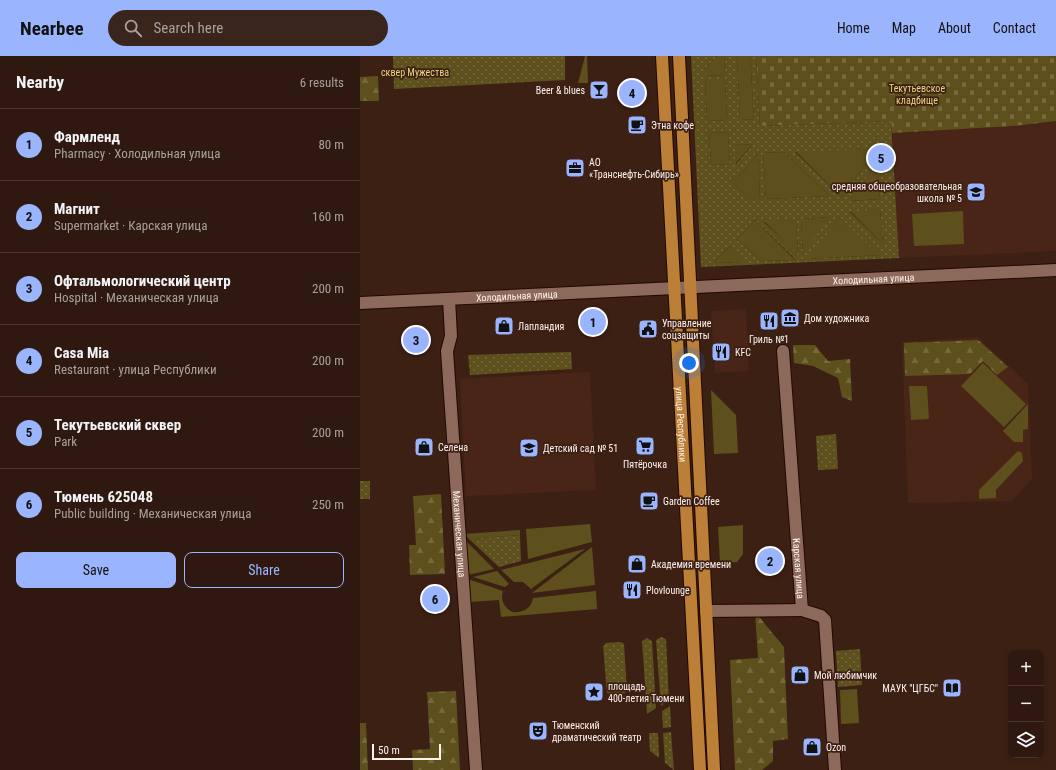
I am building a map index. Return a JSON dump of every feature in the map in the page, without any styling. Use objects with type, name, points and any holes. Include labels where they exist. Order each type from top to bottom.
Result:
[{"type":"main road","name":"улица Республики","points":[[662,56],[700,770]]},
{"type":"main road","name":"улица Республики","points":[[679,56],[714,770]]},
{"type":"street","name":"Холодильная улица","points":[[360,303],[1056,270]]},
{"type":"street","name":"Механическая улица","points":[[449,298],[451,336],[447,351],[476,770]]},
{"type":"street","name":"Карская улица","points":[[783,351],[802,610],[821,616],[825,620],[835,770]]},
{"type":"street","points":[[706,611],[778,609],[802,610]]},
{"type":"shaded area","name":"средняя общеобразовательная школа № 5","points":[[1056,121],[1056,251],[899,258],[892,133],[1013,126]]},
{"type":"shaded area","points":[[746,309],[749,371],[715,373],[711,311]]},
{"type":"shaded area","points":[[978,337],[1028,384],[1032,479],[1012,501],[908,503],[902,342]]},
{"type":"shaded area","name":"Детский сад № 51","points":[[590,372],[596,490],[466,496],[460,379]]},
{"type":"green space","name":"сквер Мужества","points":[[393,56],[565,56],[565,80],[394,89]]},
{"type":"green space","points":[[585,56],[587,56],[588,83],[578,83]]},
{"type":"green space","points":[[691,56],[717,56],[705,69],[706,76],[725,75],[724,56],[737,56],[740,120],[754,119],[750,56],[756,56],[760,126],[891,121],[899,258],[701,267]],"holes":[[[725,79],[727,120],[707,121],[705,80]],[[728,132],[730,164],[711,165],[709,133]],[[753,144],[736,164],[735,145]],[[876,149],[842,197],[795,152]],[[784,152],[830,196],[766,199],[763,153]],[[758,154],[760,199],[750,199],[733,183]],[[877,163],[880,199],[851,201]],[[880,209],[883,244],[850,212]],[[829,217],[803,254],[801,219]],[[839,217],[880,255],[809,259]],[[755,220],[795,260],[761,261],[737,239]],[[796,220],[798,254],[764,222]],[[730,246],[746,262],[717,263],[715,261]]]},
{"type":"green space","points":[[717,56],[724,56],[725,75],[705,76],[705,69]]},
{"type":"green space","points":[[737,56],[750,56],[754,119],[740,120]]},
{"type":"green space","name":"Текутьевское кладбище","points":[[756,56],[1056,56],[1056,121],[1013,126],[892,133],[891,121],[760,126]]},
{"type":"green space","points":[[378,76],[379,101],[360,101],[360,77]]},
{"type":"green space","points":[[705,79],[725,79],[727,120],[707,121]]},
{"type":"green space","points":[[728,132],[730,164],[711,165],[709,133]]},
{"type":"green space","points":[[753,144],[735,164],[735,145]]},
{"type":"green space","points":[[876,149],[842,197],[795,151]]},
{"type":"green space","points":[[784,152],[830,196],[766,199],[763,153]]},
{"type":"green space","points":[[758,154],[760,199],[750,199],[733,183]]},
{"type":"green space","points":[[877,163],[880,199],[850,201]]},
{"type":"green space","points":[[880,209],[883,244],[850,211]]},
{"type":"green space","points":[[963,211],[964,244],[914,246],[912,214]]},
{"type":"green space","points":[[830,217],[803,255],[801,219]]},
{"type":"green space","points":[[839,217],[881,255],[808,259]]},
{"type":"green space","points":[[755,220],[795,260],[761,261],[737,239]]},
{"type":"green space","points":[[796,220],[798,255],[764,221]]},
{"type":"green space","points":[[730,246],[747,262],[717,263],[715,261]]},
{"type":"green space","points":[[978,340],[1008,367],[997,375],[983,361],[970,374],[905,376],[904,343]]},
{"type":"green space","points":[[793,345],[815,345],[828,361],[850,359],[852,401],[842,397],[838,378],[813,366],[794,363]]},
{"type":"green space","points":[[571,352],[572,369],[470,375],[468,355]]},
{"type":"green space","points":[[983,363],[1026,404],[1004,427],[961,386]]},
{"type":"green space","points":[[909,386],[927,386],[929,419],[911,420]]},
{"type":"green space","points":[[711,390],[736,415],[738,453],[714,454]]},
{"type":"green space","points":[[1028,404],[1028,429],[1023,430],[1023,442],[1014,442],[1003,431]]},
{"type":"green space","points":[[836,434],[838,469],[818,470],[816,436]]},
{"type":"green space","points":[[1018,451],[1022,453],[1023,461],[996,490],[996,498],[979,499],[979,490]]},
{"type":"green space","points":[[360,481],[370,481],[370,499],[360,499]]},
{"type":"green space","points":[[441,494],[445,574],[410,575],[409,545],[416,545],[413,496]]},
{"type":"green space","points":[[590,524],[592,542],[528,559],[526,529]]},
{"type":"green space","points":[[743,525],[743,554],[737,562],[720,563],[718,527]]},
{"type":"green space","points":[[520,530],[520,535],[469,539],[464,534]]},
{"type":"green space","points":[[520,535],[521,561],[499,567],[469,539]]},
{"type":"green space","points":[[465,540],[494,569],[468,575]]},
{"type":"green space","points":[[592,547],[595,585],[532,593]]},
{"type":"green space","points":[[585,549],[531,589],[523,582],[514,582],[501,570]]},
{"type":"green space","points":[[497,571],[509,584],[505,587],[473,577]]},
{"type":"green space","points":[[468,579],[503,591],[503,603],[512,612],[526,610],[533,598],[596,591],[597,609],[501,617],[499,600],[470,602]]},
{"type":"green space","points":[[755,612],[784,647],[788,739],[773,741],[773,761],[762,770],[735,770],[730,660],[758,658]]},
{"type":"green space","points":[[661,637],[666,639],[669,700],[661,706],[656,640]]},
{"type":"green space","points":[[647,638],[652,641],[656,708],[647,714],[642,641]]},
{"type":"green space","points":[[621,642],[624,644],[627,691],[620,695],[612,695],[607,693],[603,646],[606,643]]},
{"type":"green space","points":[[860,649],[862,685],[838,687],[836,651]]},
{"type":"green space","points":[[857,689],[859,723],[841,724],[840,690]]},
{"type":"green space","points":[[456,691],[460,770],[413,770],[412,750],[430,749],[427,692]]},
{"type":"green space","points":[[670,706],[671,727],[663,728],[662,711]]},
{"type":"green space","points":[[360,723],[366,723],[368,770],[360,770]]},
{"type":"green space","points":[[671,732],[674,770],[665,763],[663,733]]},
{"type":"green space","points":[[649,733],[658,733],[659,758],[650,751]]},
{"type":"place","name":"Beer & blues","points":[[599,90]]},
{"type":"place","name":"Casa Mia","points":[[632,93]]},
{"type":"place","name":"Этна кофе","points":[[637,125]]},
{"type":"place","name":"Текутьевский сквер","points":[[881,158]]},
{"type":"place","name":"АО «Транснефть-Сибирь»","points":[[575,168]]},
{"type":"place","name":"средняя общеобразовательная школа № 5","points":[[976,192]]},
{"type":"place","name":"Дом художника","points":[[790,318]]},
{"type":"place","name":"Гриль №1","points":[[769,321]]},
{"type":"place","name":"Фармленд","points":[[593,322]]},
{"type":"place","name":"Лапландия","points":[[504,326]]},
{"type":"place","name":"Управление соцзащиты","points":[[648,329]]},
{"type":"place","name":"Офтальмологический центр","points":[[416,340]]},
{"type":"place","name":"KFC","points":[[721,352]]},
{"type":"place","name":"Пятёрочка","points":[[645,446]]},
{"type":"place","name":"Селена","points":[[424,447]]},
{"type":"place","name":"Детский сад № 51","points":[[529,448]]},
{"type":"place","name":"Garden Coffee","points":[[649,501]]},
{"type":"place","name":"Магнит","points":[[770,561]]},
{"type":"place","name":"Академия времени","points":[[637,564]]},
{"type":"place","name":"Plovlounge","points":[[632,590]]},
{"type":"place","name":"Тюмень 625048","points":[[435,599]]},
{"type":"place","name":"Мой любимчик","points":[[800,675]]},
{"type":"place","name":"МАУК \"ЦГБС\"","points":[[952,688]]},
{"type":"place","name":"площадь 400-летия Тюмени","points":[[594,692]]},
{"type":"place","name":"Тюменский драматический театр","points":[[538,731]]},
{"type":"place","name":"Ozon","points":[[812,747]]}]
